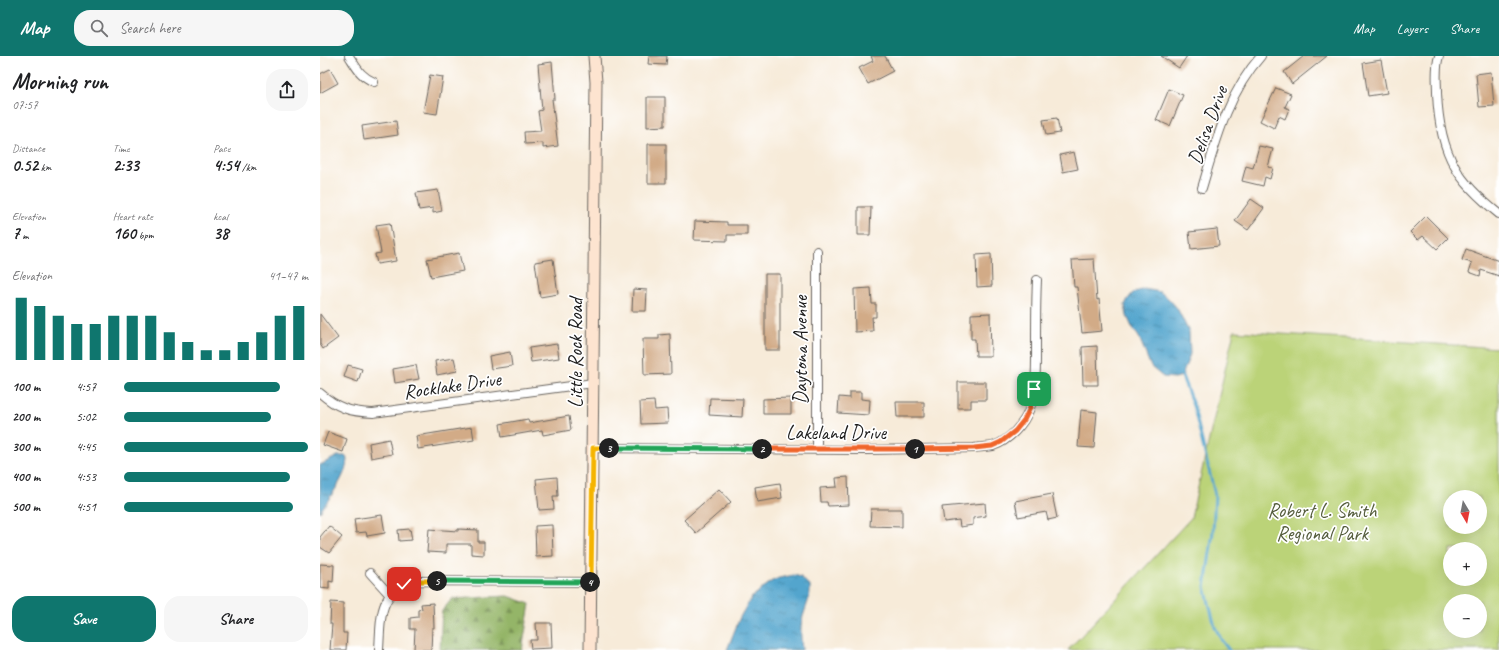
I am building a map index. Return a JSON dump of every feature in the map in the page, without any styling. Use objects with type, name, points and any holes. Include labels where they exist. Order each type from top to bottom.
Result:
[{"type":"main road","name":"Little Rock Road","points":[[590,650],[596,90],[594,56]]},
{"type":"street","points":[[349,56],[360,73],[365,78],[374,82]]},
{"type":"street","name":"Delisa Drive","points":[[1202,188],[1230,101],[1242,80],[1261,56]]},
{"type":"street","points":[[1439,56],[1436,64],[1438,112],[1443,137],[1454,166],[1476,193],[1499,214]]},
{"type":"street","name":"Daytona Avenue","points":[[817,251],[817,450]]},
{"type":"street","name":"Lakeland Drive","points":[[593,448],[817,450],[974,448],[992,446],[1008,438],[1024,420],[1030,408],[1034,389],[1036,358],[1037,280]]},
{"type":"street","name":"Rocklake Drive","points":[[320,393],[329,401],[347,410],[373,413],[593,383]]},
{"type":"street","points":[[370,573],[390,595]]},
{"type":"street","points":[[379,650],[381,613],[390,595],[394,590],[404,584],[415,581],[591,582]]},
{"type":"green space","name":"Robert L. Smith Regional Park","points":[[1234,331],[1499,348],[1499,650],[1068,650],[1191,518]]},
{"type":"green space","points":[[508,596],[530,604],[522,650],[440,650],[442,611],[452,599]]},
{"type":"water","points":[[1144,289],[1160,292],[1169,299],[1177,308],[1189,332],[1190,354],[1182,376],[1175,378],[1163,377],[1151,367],[1139,337],[1127,316],[1125,305],[1128,299],[1133,293]]},
{"type":"water","points":[[338,456],[346,456],[347,462],[345,469],[338,485],[320,512],[320,465]]},
{"type":"water","points":[[794,575],[801,577],[810,586],[809,599],[801,624],[802,650],[727,650],[740,617],[752,597],[772,581]]},
{"type":"building","points":[[649,56],[667,56],[666,65],[648,64]]},
{"type":"building","points":[[871,56],[885,56],[893,71],[868,84],[859,68],[873,61]]},
{"type":"building","points":[[1161,56],[1187,56],[1179,68]]},
{"type":"building","points":[[1304,56],[1327,56],[1292,84],[1284,72]]},
{"type":"building","points":[[1381,60],[1387,93],[1368,96],[1363,63]]},
{"type":"building","points":[[552,62],[555,99],[552,99],[558,146],[543,148],[543,143],[525,144],[524,132],[541,131],[538,111],[542,110],[538,64]]},
{"type":"building","points":[[330,69],[338,83],[320,93],[320,74]]},
{"type":"building","points":[[1491,72],[1494,106],[1479,107],[1476,74]]},
{"type":"building","points":[[430,75],[443,77],[437,114],[423,112]]},
{"type":"building","points":[[1276,88],[1291,94],[1285,107],[1289,109],[1285,119],[1279,116],[1274,128],[1260,121]]},
{"type":"building","points":[[1169,89],[1183,95],[1170,126],[1156,120]]},
{"type":"building","points":[[647,97],[665,97],[665,126],[647,127]]},
{"type":"building","points":[[1057,118],[1060,133],[1046,135],[1043,120]]},
{"type":"building","points":[[396,121],[398,135],[364,140],[362,126]]},
{"type":"building","points":[[648,144],[666,144],[666,183],[648,183]]},
{"type":"building","points":[[1259,146],[1273,149],[1268,167],[1273,168],[1270,179],[1265,177],[1263,186],[1242,181],[1246,166],[1253,168]]},
{"type":"building","points":[[1074,152],[1078,169],[1063,172],[1060,155]]},
{"type":"building","points":[[438,190],[442,211],[433,213],[433,208],[419,210],[416,193]]},
{"type":"building","points":[[1251,199],[1264,208],[1248,230],[1235,221]]},
{"type":"building","points":[[858,207],[871,207],[870,235],[858,235]]},
{"type":"building","points":[[1426,216],[1448,238],[1437,249],[1423,236],[1418,240],[1410,232]]},
{"type":"building","points":[[695,221],[727,222],[727,225],[747,225],[747,235],[727,235],[727,241],[694,240]]},
{"type":"building","points":[[390,223],[396,261],[377,264],[375,254],[381,253],[376,225]]},
{"type":"building","points":[[1217,229],[1219,246],[1191,249],[1189,232]]},
{"type":"building","points":[[1466,249],[1499,261],[1499,276],[1481,270],[1480,276],[1469,272],[1472,263],[1462,260]]},
{"type":"building","points":[[459,253],[463,271],[431,277],[427,259]]},
{"type":"building","points":[[991,254],[992,286],[977,287],[976,255]]},
{"type":"building","points":[[553,259],[558,294],[540,297],[535,262]]},
{"type":"building","points":[[1094,259],[1097,300],[1099,299],[1102,331],[1082,333],[1077,287],[1074,287],[1072,260]]},
{"type":"building","points":[[765,274],[780,274],[780,350],[765,350]]},
{"type":"building","points":[[871,288],[872,304],[876,304],[876,317],[872,317],[873,331],[855,332],[854,289]]},
{"type":"building","points":[[633,289],[647,290],[646,311],[632,311]]},
{"type":"building","points":[[990,313],[991,356],[976,356],[975,339],[971,339],[971,314]]},
{"type":"building","points":[[320,314],[338,338],[323,349],[320,344]]},
{"type":"building","points":[[670,334],[671,374],[644,375],[643,339],[659,339],[659,335]]},
{"type":"building","points":[[557,344],[559,358],[531,362],[529,348]]},
{"type":"building","points":[[1097,346],[1098,385],[1083,385],[1082,347]]},
{"type":"building","points":[[510,352],[512,366],[491,369],[489,356]]},
{"type":"building","points":[[454,358],[457,371],[437,375],[435,361]]},
{"type":"building","points":[[348,365],[362,369],[358,382],[344,377]]},
{"type":"building","points":[[416,365],[419,379],[395,383],[393,369]]},
{"type":"building","points":[[958,382],[986,382],[986,400],[971,400],[971,408],[958,408]]},
{"type":"building","points":[[850,392],[861,392],[861,399],[870,400],[869,415],[838,413],[839,397],[850,398]]},
{"type":"building","points":[[710,398],[743,399],[742,417],[709,415]]},
{"type":"building","points":[[791,398],[791,414],[763,414],[763,399]]},
{"type":"building","points":[[654,401],[655,410],[667,409],[668,423],[641,424],[640,402]]},
{"type":"building","points":[[896,402],[924,402],[924,417],[897,417]]},
{"type":"building","points":[[1081,410],[1097,412],[1094,448],[1078,447]]},
{"type":"building","points":[[569,416],[571,430],[543,435],[542,430],[502,437],[500,424],[528,419],[529,423]]},
{"type":"building","points":[[472,427],[474,440],[418,449],[416,436]]},
{"type":"building","points":[[328,432],[347,439],[343,452],[323,445]]},
{"type":"building","points":[[389,439],[392,454],[371,458],[369,443]]},
{"type":"building","points":[[557,477],[558,496],[553,496],[554,509],[539,510],[536,479]]},
{"type":"building","points":[[848,477],[849,505],[828,506],[827,502],[821,502],[820,488],[837,487],[836,478]]},
{"type":"building","points":[[780,483],[782,498],[757,502],[755,487]]},
{"type":"building","points":[[719,489],[731,502],[696,533],[684,520]]},
{"type":"building","points":[[1052,494],[1057,518],[1048,520],[1046,512],[1018,517],[1015,501]]},
{"type":"building","points":[[985,503],[986,516],[973,518],[973,525],[960,527],[959,520],[944,522],[942,507]]},
{"type":"building","points":[[871,509],[902,509],[902,527],[870,526]]},
{"type":"building","points":[[382,515],[385,533],[367,536],[366,532],[356,533],[354,519]]},
{"type":"building","points":[[552,525],[553,556],[536,557],[535,526]]},
{"type":"building","points":[[329,526],[342,537],[329,553],[320,547],[320,537]]},
{"type":"building","points":[[410,529],[412,540],[399,541],[398,530]]},
{"type":"building","points":[[429,529],[458,531],[458,529],[478,530],[478,542],[484,542],[484,555],[471,554],[471,544],[446,544],[446,553],[427,552]]},
{"type":"building","points":[[320,564],[334,565],[333,582],[329,581],[329,589],[320,588]]},
{"type":"building","points":[[331,602],[343,603],[343,633],[347,633],[346,650],[330,650],[332,624],[330,624]]},
{"type":"building","points":[[433,603],[434,628],[432,628],[431,650],[414,650],[415,629],[410,629],[410,618],[418,617],[418,610],[422,609],[421,604]]},
{"type":"building","points":[[536,623],[551,623],[552,648],[531,649],[530,640],[537,640]]},
{"type":"waterway","points":[[1182,376],[1194,408],[1215,495],[1213,532],[1205,587],[1215,627],[1222,641],[1229,650]]},
{"type":"route","points":[[404,584],[415,581],[591,582],[593,448],[866,450],[974,448],[992,446],[1008,438],[1024,420],[1030,408],[1034,389]]}]
